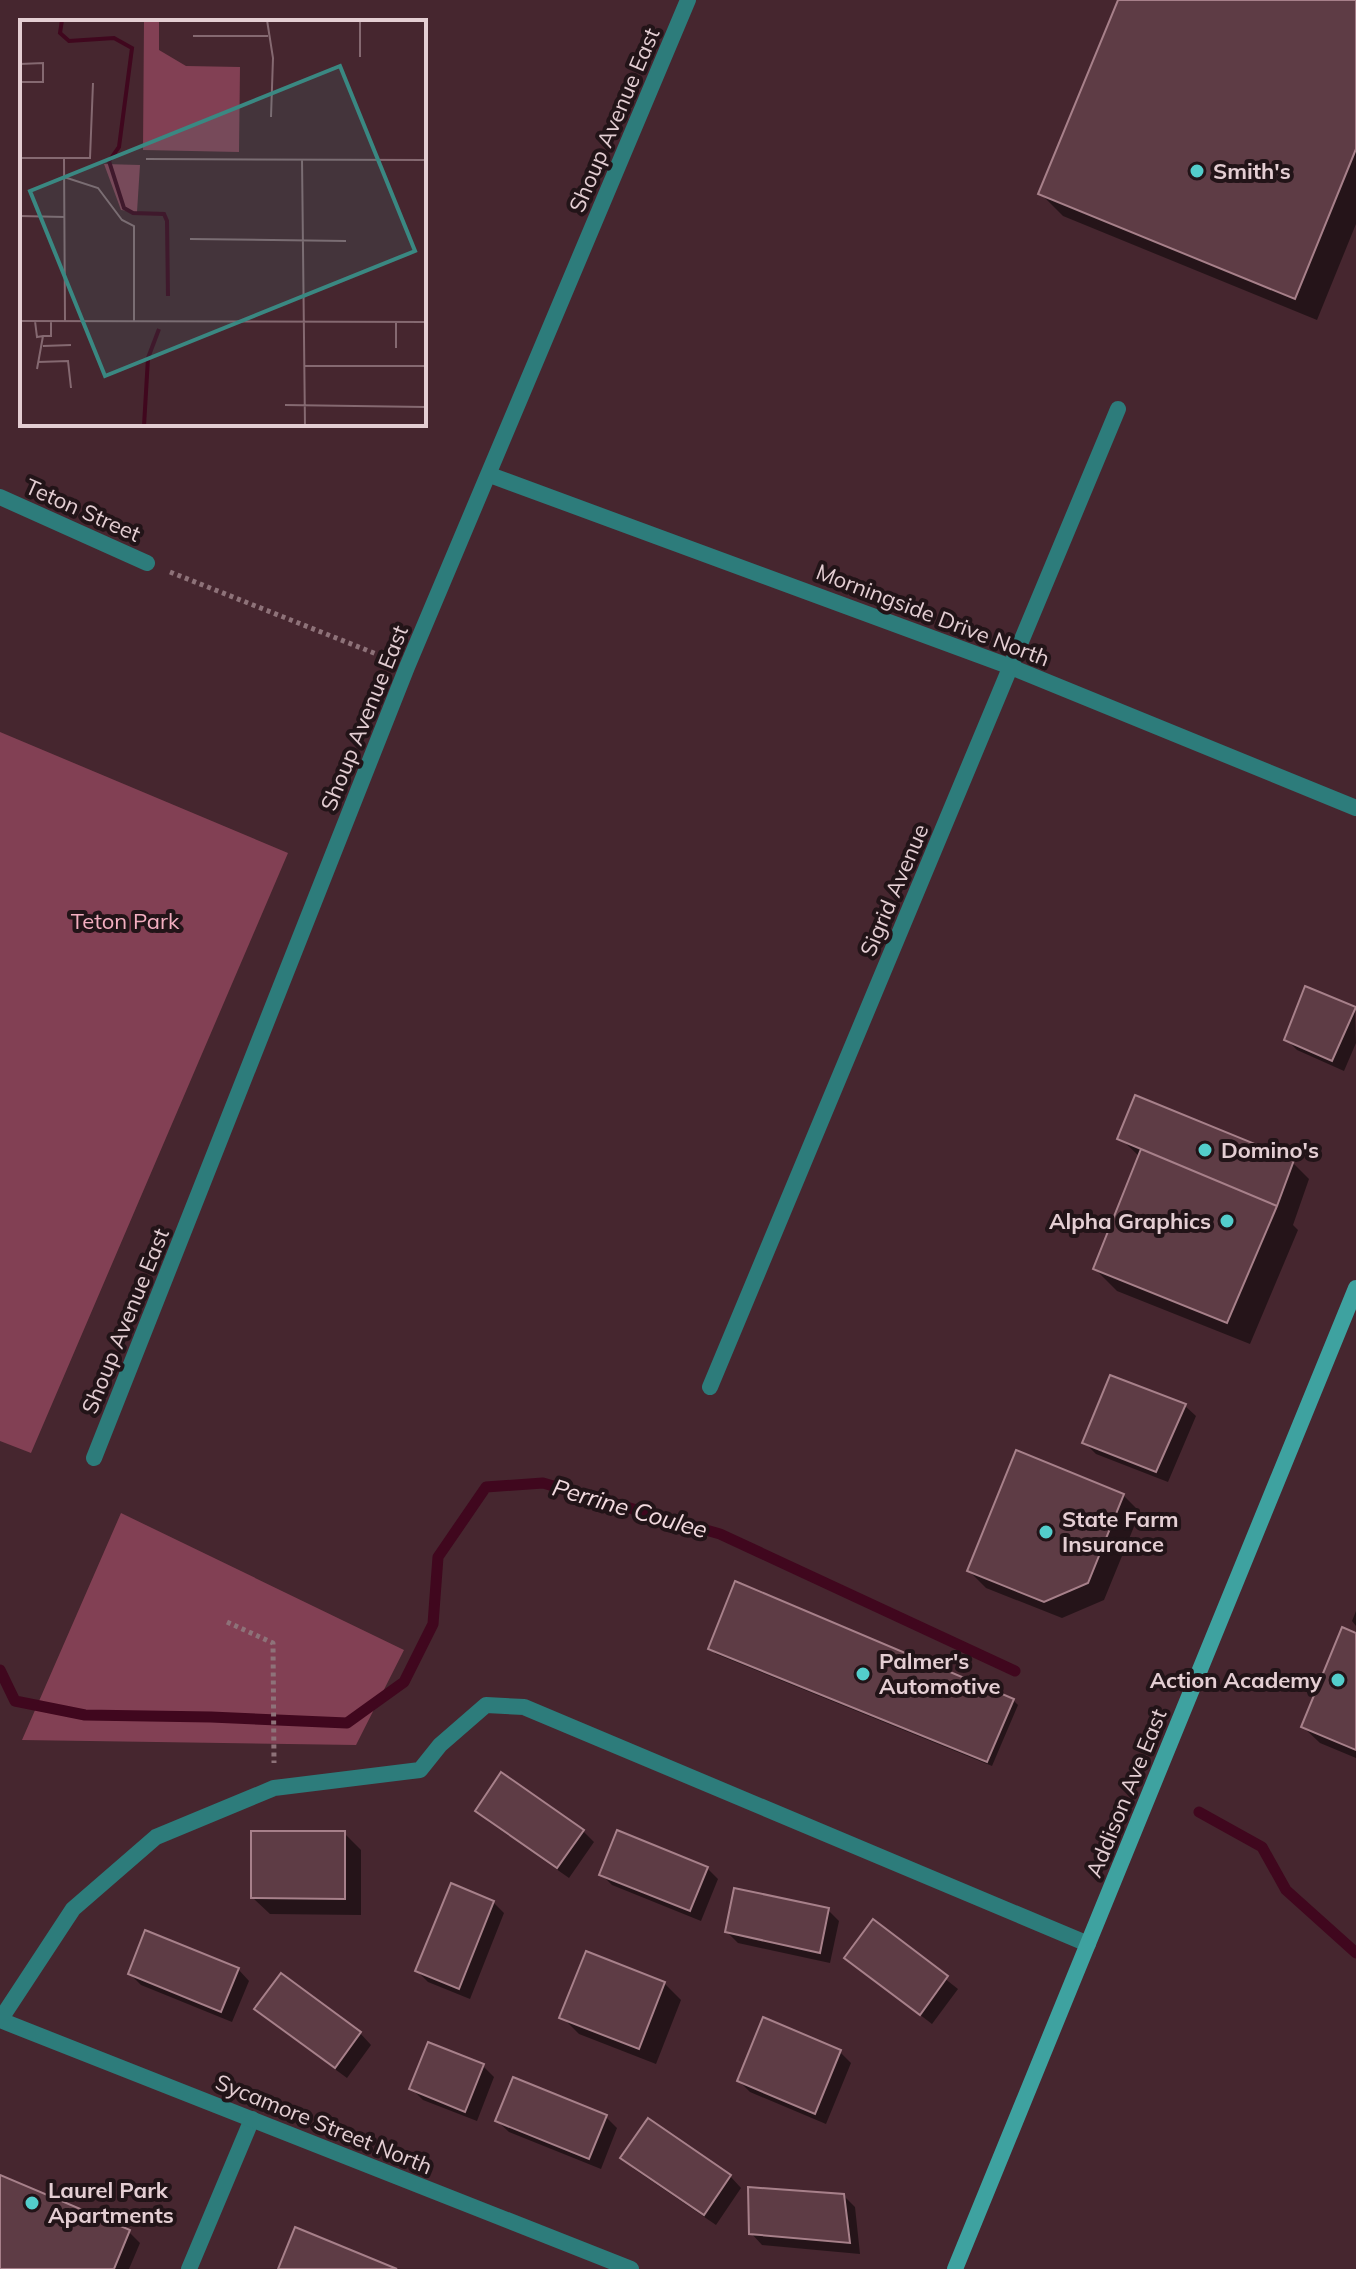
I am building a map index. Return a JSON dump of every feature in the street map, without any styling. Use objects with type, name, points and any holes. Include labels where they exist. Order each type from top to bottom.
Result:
[{"type":"main road","name":"Addison Ave East","points":[[955,2269],[1356,1288]]},
{"type":"street","name":"Shoup Avenue East","points":[[94,1458],[407,667],[688,0]]},
{"type":"street","name":"Sigrid Avenue","points":[[710,1387],[1118,409]]},
{"type":"street","name":"Morningside Drive North","points":[[490,475],[1011,667],[1356,808]]},
{"type":"street","name":"Teton Street","points":[[0,497],[147,563]]},
{"type":"street","points":[[0,2020],[73,1909],[156,1837],[274,1788],[420,1770],[440,1745],[486,1705],[524,1707],[1088,1944]]},
{"type":"street","name":"Sycamore Street North","points":[[0,2020],[631,2269]]},
{"type":"street","points":[[189,2269],[252,2119]]},
{"type":"path","points":[[147,563],[407,667]]},
{"type":"path","points":[[227,1622],[273,1643],[274,1788]]},
{"type":"green space","name":"Teton Park","points":[[0,732],[288,853],[31,1453],[0,1441]]},
{"type":"green space","points":[[121,1513],[404,1650],[356,1745],[22,1740]]},
{"type":"building","name":"Smith's","points":[[1118,0],[1356,0],[1356,149],[1295,299],[1038,194]]},
{"type":"building","points":[[1305,986],[1356,1007],[1332,1061],[1284,1040]]},
{"type":"building","name":"Domino's","points":[[1135,1095],[1294,1160],[1277,1206],[1117,1139]]},
{"type":"building","points":[[1141,1149],[1277,1206],[1227,1323],[1093,1269]]},
{"type":"building","points":[[1110,1375],[1186,1404],[1156,1472],[1082,1443]]},
{"type":"building","name":"State Farm Insurance","points":[[1016,1450],[1124,1494],[1088,1583],[1044,1602],[967,1571]]},
{"type":"building","name":"Palmer's Automotive","points":[[735,1581],[1014,1699],[987,1762],[708,1649]]},
{"type":"building","name":"Action Academy","points":[[1342,1627],[1356,1633],[1356,1750],[1301,1727]]},
{"type":"building","points":[[501,1772],[584,1830],[557,1868],[475,1811]]},
{"type":"building","points":[[617,1830],[708,1867],[690,1911],[599,1875]]},
{"type":"building","points":[[251,1831],[345,1831],[345,1899],[251,1898]]},
{"type":"building","points":[[451,1883],[494,1901],[459,1989],[415,1971]]},
{"type":"building","points":[[734,1888],[829,1908],[820,1953],[725,1932]]},
{"type":"building","points":[[873,1919],[948,1976],[920,2015],[844,1958]]},
{"type":"building","points":[[145,1930],[239,1968],[221,2012],[128,1974]]},
{"type":"building","points":[[586,1951],[665,1982],[639,2049],[559,2018]]},
{"type":"building","points":[[281,1973],[361,2032],[335,2068],[254,2009]]},
{"type":"building","points":[[763,2017],[841,2050],[815,2114],[737,2081]]},
{"type":"building","points":[[428,2042],[484,2064],[465,2112],[409,2089]]},
{"type":"building","points":[[513,2077],[607,2115],[589,2159],[495,2121]]},
{"type":"building","points":[[648,2118],[731,2175],[704,2215],[620,2158]]},
{"type":"building","name":"Laurel Park Apartments","points":[[0,2175],[130,2230],[114,2269],[0,2269]]},
{"type":"building","points":[[748,2187],[844,2194],[850,2243],[749,2234]]},
{"type":"building","points":[[295,2227],[397,2269],[278,2269]]},
{"type":"waterway","name":"Perrine Coulee","points":[[0,1670],[15,1701],[85,1715],[347,1723],[404,1682],[433,1624],[438,1557],[486,1487],[543,1483],[720,1534],[1015,1671]]},
{"type":"waterway","name":"Perrine Coulee","points":[[1199,1812],[1262,1847],[1286,1890],[1356,1953]]},
{"type":"place","name":"Smith's","points":[[1197,171]]},
{"type":"place","name":"Domino's","points":[[1205,1150]]},
{"type":"place","name":"Alpha Graphics","points":[[1227,1221]]},
{"type":"place","name":"State Farm Insurance","points":[[1046,1532]]},
{"type":"place","name":"Palmer's Automotive","points":[[863,1674]]},
{"type":"place","name":"Action Academy","points":[[1338,1680]]},
{"type":"place","name":"Laurel Park Apartments","points":[[32,2203]]}]
